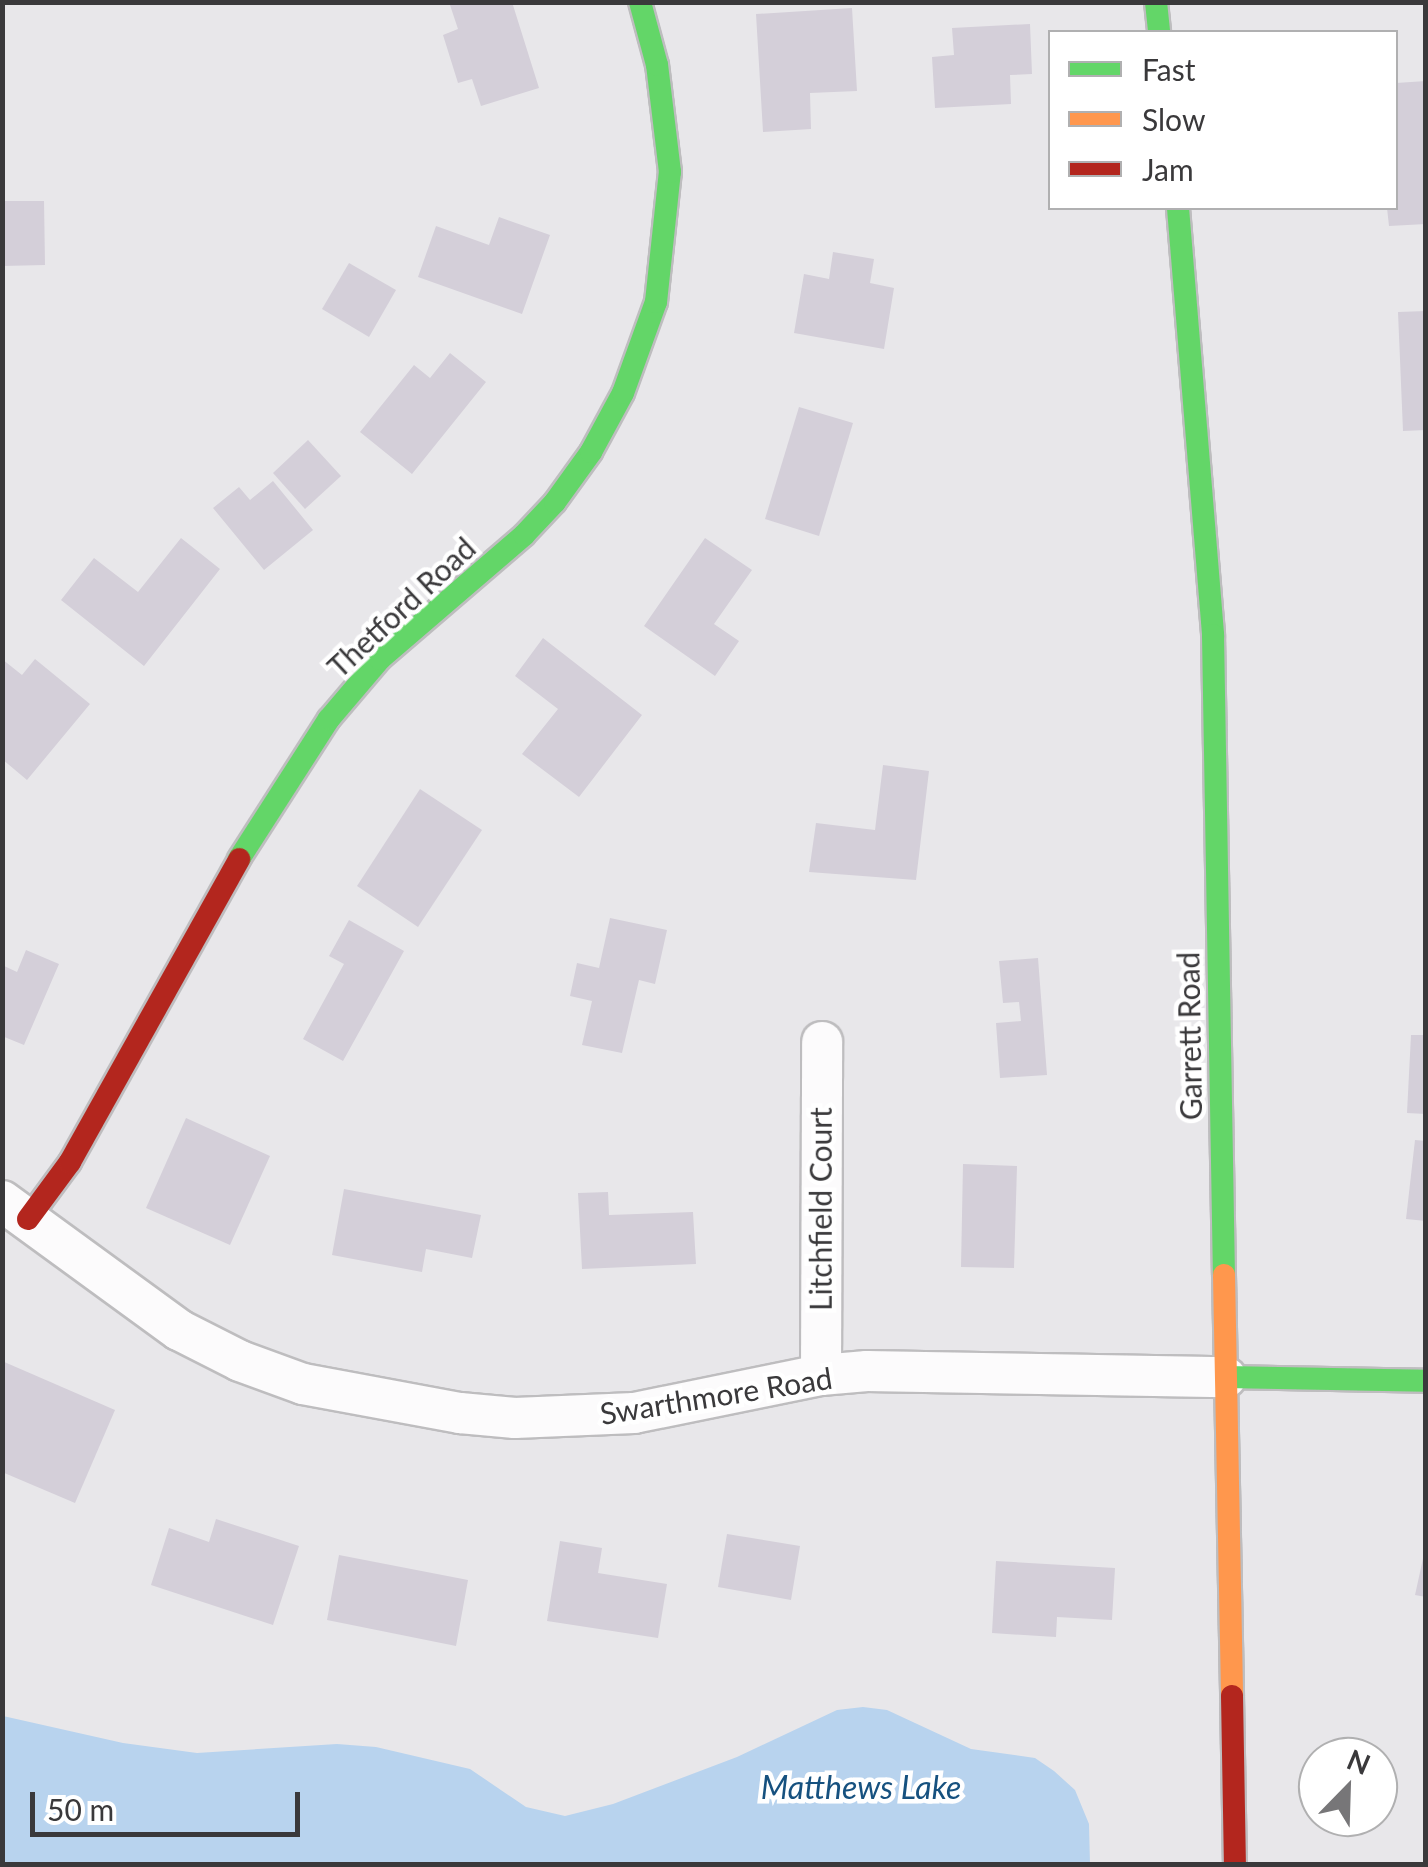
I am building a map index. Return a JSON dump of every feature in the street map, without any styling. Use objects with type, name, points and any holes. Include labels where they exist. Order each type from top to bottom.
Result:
[{"type":"street","name":"Thetford Road","points":[[15,1210],[70,1162],[260,820],[329,718],[380,659],[524,535],[555,502],[591,452],[623,393],[656,302],[669,212],[667,130],[657,65],[640,2]]},
{"type":"street","points":[[1156,2],[1160,30]]},
{"type":"street","name":"Garrett Road","points":[[1178,210],[1213,635],[1235,1864]]},
{"type":"street","name":"Litchfield Court","points":[[821,1375],[822,1042]]},
{"type":"street","name":"Swarthmore Road","points":[[15,1210],[179,1330],[288,1378],[373,1400],[460,1414],[570,1417],[634,1413],[821,1375],[919,1370],[1426,1381]]},
{"type":"water","name":"Matthews Lake","points":[[837,1710],[887,1710],[971,1749],[1035,1758],[1054,1771],[1075,1790],[1089,1824],[1090,1864],[3,1864],[3,1716],[123,1743],[197,1753],[337,1744],[376,1747],[470,1769],[526,1807],[565,1816],[613,1804],[737,1757]]},
{"type":"building","points":[[449,2],[512,2],[539,88],[481,106],[472,79],[458,83],[443,35],[458,29]]},
{"type":"building","points":[[852,8],[857,91],[810,93],[811,129],[763,132],[756,14]]},
{"type":"building","points":[[1030,24],[1032,74],[1010,75],[1011,104],[935,108],[932,57],[954,55],[952,28]]},
{"type":"building","points":[[1426,81],[1426,224],[1389,226],[1387,210],[1398,210],[1398,83]]},
{"type":"building","points":[[2,201],[44,201],[45,265],[2,266]]},
{"type":"building","points":[[499,217],[550,235],[522,314],[418,277],[436,226],[489,245]]},
{"type":"building","points":[[833,252],[874,259],[870,283],[894,288],[884,349],[794,333],[804,274],[829,279]]},
{"type":"building","points":[[349,263],[396,290],[369,337],[322,309]]},
{"type":"building","points":[[1426,311],[1426,430],[1403,431],[1398,312]]},
{"type":"building","points":[[450,353],[486,382],[412,474],[360,432],[414,365],[430,378]]},
{"type":"building","points":[[799,407],[853,423],[819,536],[765,519]]},
{"type":"building","points":[[308,440],[341,476],[305,509],[273,473]]},
{"type":"building","points":[[273,481],[313,530],[264,570],[213,508],[239,487],[250,500]]},
{"type":"building","points":[[181,538],[220,569],[144,666],[61,600],[94,558],[138,592]]},
{"type":"building","points":[[705,538],[752,570],[714,624],[739,641],[715,676],[644,626]]},
{"type":"building","points":[[543,638],[642,715],[579,797],[522,754],[558,709],[515,676]]},
{"type":"building","points":[[2,659],[22,675],[35,659],[90,704],[27,780],[2,759]]},
{"type":"building","points":[[883,765],[929,771],[916,880],[809,872],[816,823],[875,830]]},
{"type":"building","points":[[420,789],[482,830],[418,927],[357,886]]},
{"type":"building","points":[[610,918],[667,930],[655,984],[639,980],[622,1053],[582,1045],[592,1001],[570,996],[577,963],[599,968]]},
{"type":"building","points":[[349,920],[404,951],[343,1061],[303,1039],[344,964],[329,956]]},
{"type":"building","points":[[26,950],[59,964],[24,1045],[2,1036],[2,965],[17,972]]},
{"type":"building","points":[[1038,958],[1047,1075],[1000,1078],[996,1023],[1021,1021],[1019,1002],[1003,1003],[999,961]]},
{"type":"building","points":[[1411,1035],[1426,1035],[1426,1114],[1407,1113]]},
{"type":"building","points":[[186,1118],[270,1156],[230,1245],[146,1208]]},
{"type":"building","points":[[1415,1140],[1426,1141],[1426,1221],[1406,1219]]},
{"type":"building","points":[[963,1164],[1017,1166],[1014,1268],[961,1267]]},
{"type":"building","points":[[344,1189],[481,1215],[472,1258],[426,1249],[422,1272],[332,1255]]},
{"type":"building","points":[[608,1192],[609,1215],[693,1212],[696,1264],[582,1269],[578,1193]]},
{"type":"building","points":[[2,1361],[115,1410],[75,1503],[2,1472]]},
{"type":"building","points":[[216,1519],[299,1546],[273,1625],[151,1585],[169,1528],[209,1542]]},
{"type":"building","points":[[727,1534],[800,1546],[791,1600],[718,1587]]},
{"type":"building","points":[[560,1541],[602,1548],[598,1573],[667,1584],[658,1638],[547,1621]]},
{"type":"building","points":[[1426,1554],[1426,1597],[1415,1595]]},
{"type":"building","points":[[339,1555],[468,1580],[456,1646],[327,1620]]},
{"type":"building","points":[[996,1561],[1115,1568],[1112,1620],[1057,1617],[1056,1637],[992,1633]]},
{"type":"traffic: fast","points":[[239,859],[329,719],[380,659],[524,535],[555,502],[591,452],[623,393],[656,302],[670,172],[657,65],[640,2]]},
{"type":"traffic: fast","points":[[1156,2],[1159,30]]},
{"type":"traffic: fast","points":[[1178,210],[1213,635],[1224,1275]]},
{"type":"traffic: fast","points":[[1226,1377],[1426,1381]]},
{"type":"traffic: slow","points":[[1224,1275],[1232,1696]]},
{"type":"traffic: jam","points":[[28,1219],[70,1162],[239,859]]},
{"type":"traffic: jam","points":[[1232,1696],[1235,1864]]}]
